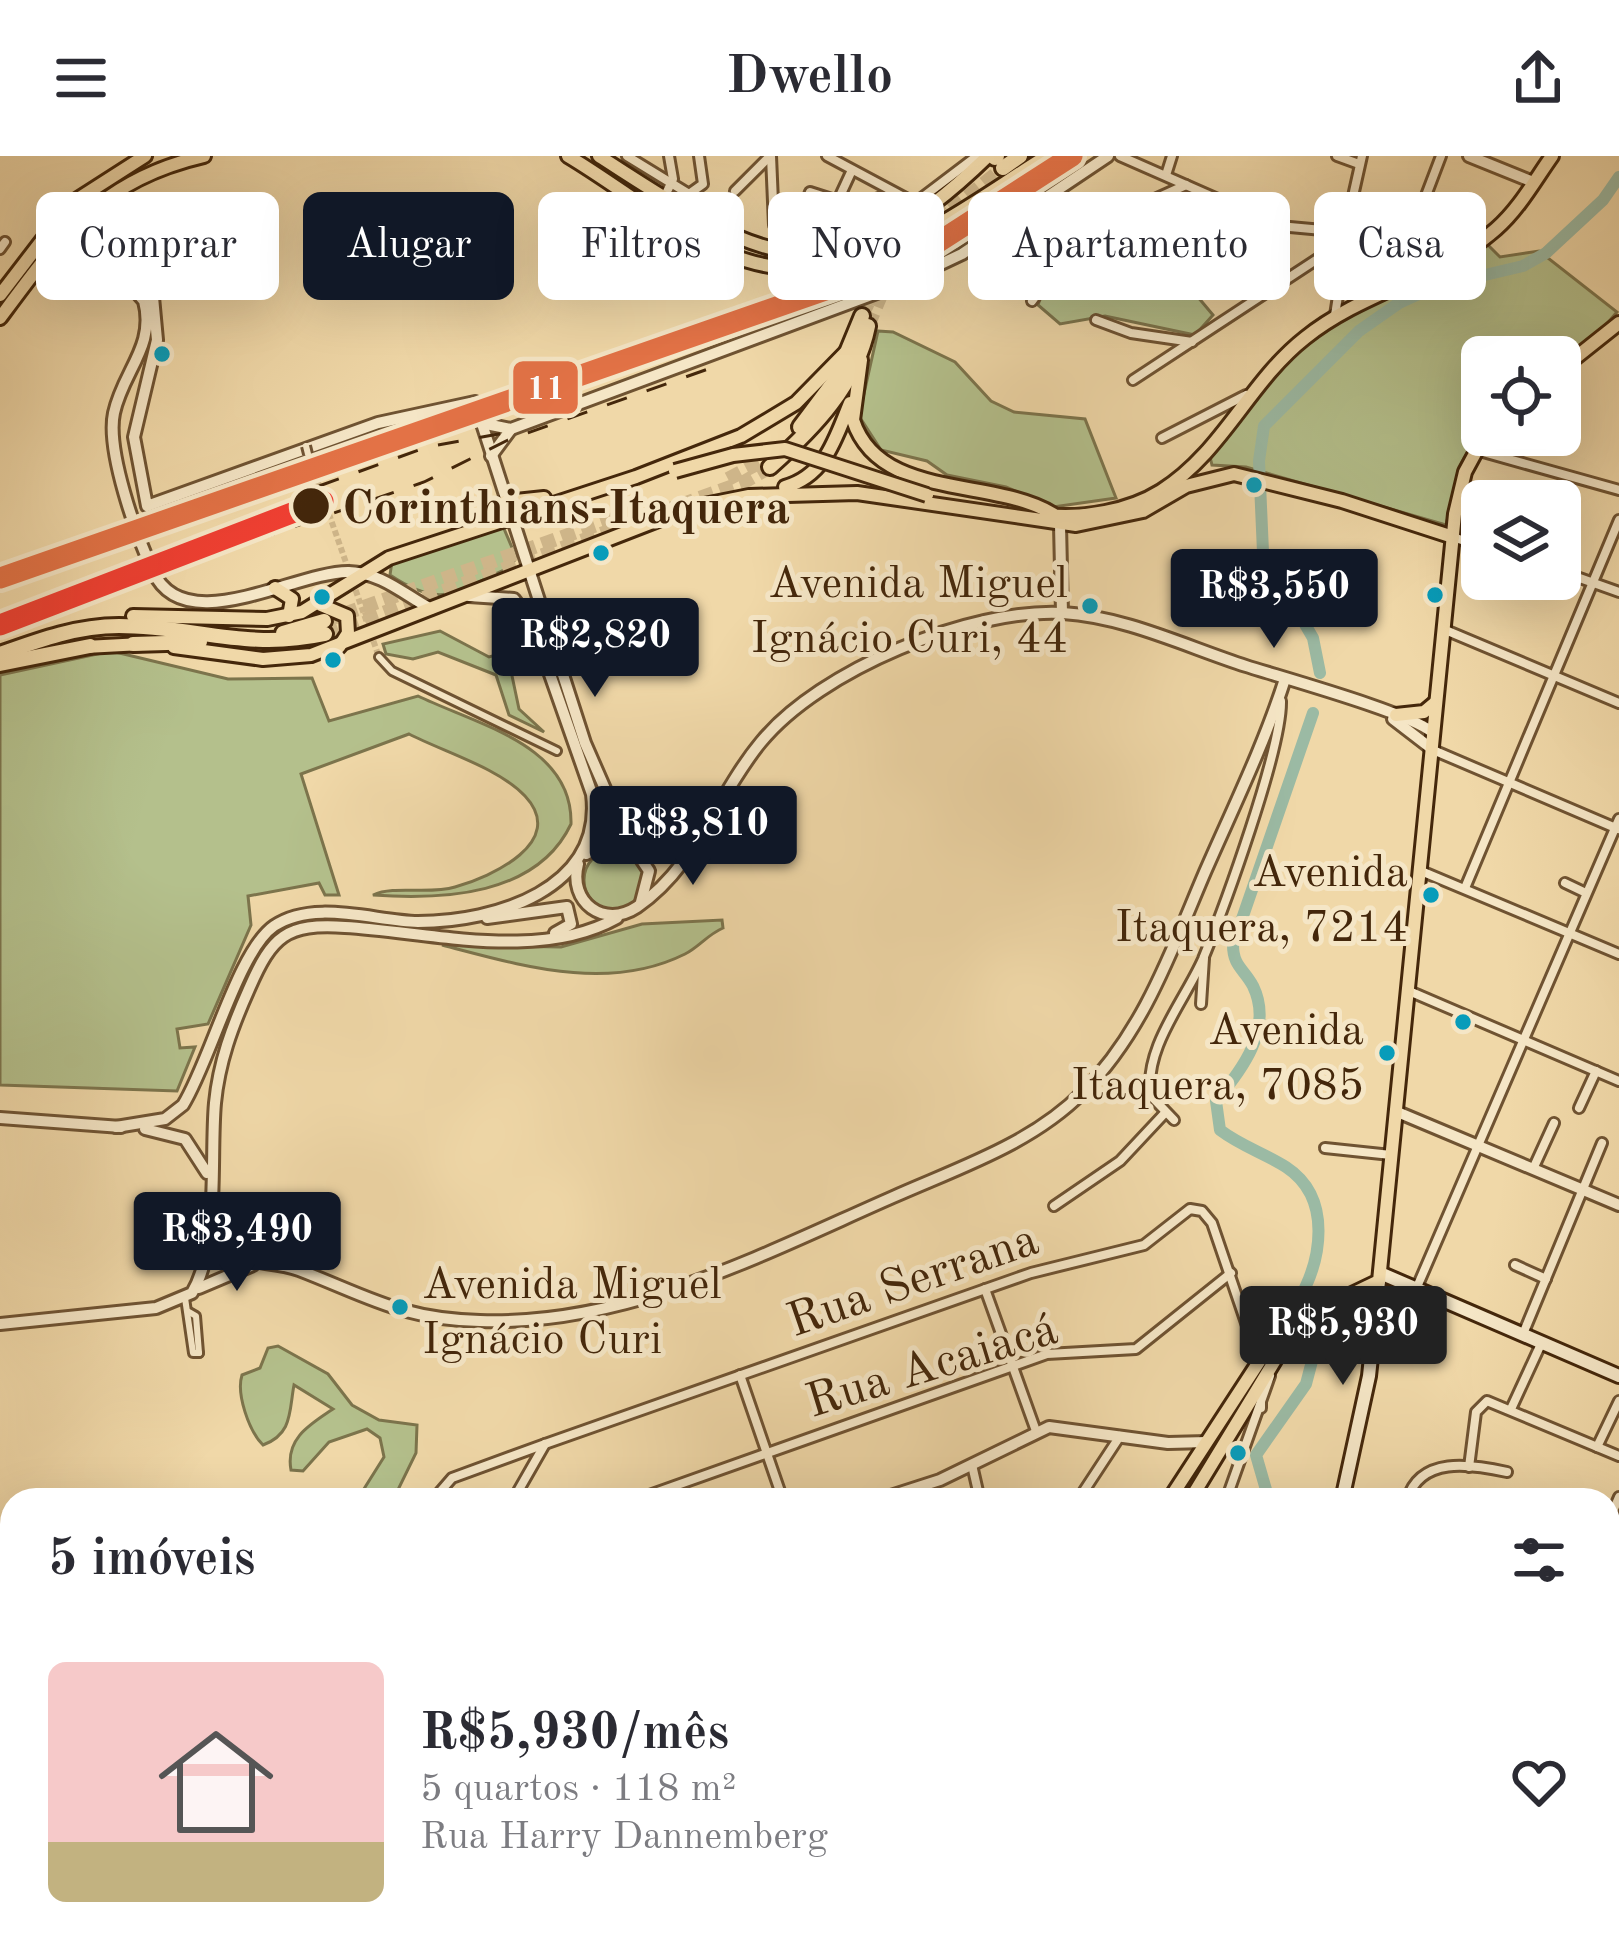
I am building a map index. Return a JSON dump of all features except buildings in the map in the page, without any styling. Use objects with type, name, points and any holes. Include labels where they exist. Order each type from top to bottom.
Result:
[{"type":"highway","points":[[995,159],[1019,156]]},
{"type":"highway","points":[[768,463],[856,354],[865,321]]},
{"type":"highway","points":[[0,650],[54,628],[133,616],[251,634],[322,621]]},
{"type":"highway","points":[[133,644],[239,642],[322,621]]},
{"type":"highway","points":[[0,650],[113,626],[239,642]]},
{"type":"highway","points":[[0,668],[90,646]]},
{"type":"main road","points":[[86,192],[110,173],[145,156]]},
{"type":"main road","points":[[113,192],[167,165],[204,156]]},
{"type":"main road","points":[[568,156],[703,242],[778,268],[845,266],[933,229],[968,207]]},
{"type":"main road","points":[[599,156],[668,192]]},
{"type":"main road","points":[[991,192],[1047,156]]},
{"type":"main road","points":[[1486,236],[1500,226],[1552,156]]},
{"type":"main road","points":[[744,241],[817,253],[898,230],[995,159],[996,174],[1018,174]]},
{"type":"main road","points":[[960,182],[982,183],[978,192]]},
{"type":"main road","points":[[0,295],[36,244]]},
{"type":"main road","points":[[0,318],[36,269]]},
{"type":"main road","points":[[322,621],[364,574],[389,558],[507,509],[746,452],[785,449],[927,495],[1058,520],[1142,501],[1207,455],[1250,394],[1293,348],[1335,315],[1365,300]]},
{"type":"main road","points":[[1581,358],[1614,338],[1619,323]]},
{"type":"main road","points":[[856,354],[853,420],[876,455],[920,477],[1006,496],[1058,520]]},
{"type":"main road","points":[[636,477],[782,414],[856,354]]},
{"type":"main road","points":[[90,646],[133,644],[263,659],[338,647],[689,508],[796,484],[818,469],[856,388]]},
{"type":"main road","points":[[1207,455],[1212,469],[1223,475]]},
{"type":"main road","points":[[1345,1488],[1369,1376],[1453,537],[1461,484],[1473,456]]},
{"type":"main road","points":[[1192,467],[1202,471],[1201,480]]},
{"type":"main road","points":[[749,496],[857,494],[1058,520],[1143,511],[1201,480],[1242,475],[1453,537]]},
{"type":"main road","points":[[384,580],[389,558]]},
{"type":"main road","points":[[274,588],[292,598],[289,616]]},
{"type":"main road","points":[[322,621],[334,607],[347,616],[348,633],[338,647]]},
{"type":"main road","points":[[133,616],[289,616],[322,621]]},
{"type":"main road","points":[[1396,715],[1424,712],[1436,701]]},
{"type":"main road","points":[[1177,1488],[1280,1328],[1379,1277],[1619,1376]]},
{"type":"main road","points":[[1198,1488],[1304,1313]]},
{"type":"street","points":[[627,156],[668,192]]},
{"type":"street","points":[[668,192],[669,156]]},
{"type":"street","points":[[696,192],[698,156]]},
{"type":"street","points":[[735,191],[771,156]]},
{"type":"street","points":[[771,156],[773,192]]},
{"type":"street","points":[[827,156],[892,192]]},
{"type":"street","points":[[931,192],[975,156]]},
{"type":"street","points":[[491,455],[512,429],[890,289],[962,254],[1108,156]]},
{"type":"street","points":[[1120,156],[1204,192]]},
{"type":"street","points":[[1166,175],[1172,156]]},
{"type":"street","points":[[1337,156],[1361,160],[1354,192]]},
{"type":"street","points":[[1427,192],[1441,156]]},
{"type":"street","points":[[1469,156],[1533,182]]},
{"type":"street","points":[[842,192],[852,170]]},
{"type":"street","points":[[1172,192],[1188,185]]},
{"type":"street","points":[[1133,380],[1314,262]]},
{"type":"street","points":[[141,300],[146,310],[144,347],[118,396],[111,432],[147,556],[160,584],[200,603],[340,572],[364,574],[384,580],[434,611]]},
{"type":"street","points":[[153,300],[157,340],[134,432],[147,506],[378,423],[459,401],[476,402],[507,509],[602,788],[649,871],[639,905]]},
{"type":"street","points":[[1335,315],[1337,300]]},
{"type":"street","points":[[1096,320],[1131,333],[1192,342]]},
{"type":"street","points":[[118,396],[134,393],[140,405]]},
{"type":"street","points":[[1162,438],[1250,394]]},
{"type":"street","points":[[481,423],[512,429]]},
{"type":"street","points":[[111,432],[122,439],[134,432]]},
{"type":"street","points":[[1497,456],[1619,490]]},
{"type":"street","points":[[1058,520],[1062,614]]},
{"type":"street","points":[[1465,888],[1619,520]]},
{"type":"street","points":[[1453,537],[1461,540]]},
{"type":"street","points":[[1581,577],[1619,592]]},
{"type":"street","points":[[469,596],[514,599],[532,623],[592,794],[593,823],[576,885],[584,903],[602,914],[623,915]]},
{"type":"street","points":[[189,1312],[196,1316],[199,1354],[194,1353],[189,1312],[189,1296],[204,1269],[220,1062],[252,982],[276,941],[302,926],[522,940],[587,931],[623,915],[670,881],[771,730],[831,682],[955,632],[1062,614],[1154,634],[1396,715],[1433,733]]},
{"type":"street","points":[[1443,628],[1619,703]]},
{"type":"street","points":[[379,656],[392,671],[556,751]]},
{"type":"street","points":[[208,1227],[224,1253],[268,1263],[404,1313],[484,1321],[581,1314],[701,1279],[1033,1131],[1082,1093],[1133,1029],[1285,679]]},
{"type":"street","points":[[1174,1120],[1164,1114],[1149,1090],[1152,1066],[1204,957],[1271,755],[1280,693]]},
{"type":"street","points":[[1379,711],[1432,749],[1618,826],[1417,1289]]},
{"type":"street","points":[[468,919],[533,896],[608,842],[633,848],[675,847],[705,828]]},
{"type":"street","points":[[1420,871],[1619,954]]},
{"type":"street","points":[[1565,884],[1586,893]]},
{"type":"street","points":[[116,1127],[165,1119],[183,1105],[250,957],[272,927],[307,914],[417,922],[556,905],[571,911],[566,929],[522,940]]},
{"type":"street","points":[[1201,1004],[1204,957]]},
{"type":"street","points":[[1407,991],[1619,1081]]},
{"type":"street","points":[[1580,1108],[1596,1070]]},
{"type":"street","points":[[1395,1111],[1619,1205]]},
{"type":"street","points":[[1054,1206],[1106,1172],[1164,1114]]},
{"type":"street","points":[[0,1118],[164,1131],[185,1139],[203,1160],[210,1188]]},
{"type":"street","points":[[1533,1169],[1554,1123]]},
{"type":"street","points":[[1523,1334],[1602,1143]]},
{"type":"street","points":[[1325,1148],[1390,1155]]},
{"type":"street","name":"Rua Serrana","points":[[444,1488],[452,1478],[985,1289],[1144,1245],[1183,1212],[1197,1209],[1212,1222],[1262,1351]]},
{"type":"street","points":[[0,1324],[157,1308],[233,1270],[268,1263]]},
{"type":"street","points":[[1515,1265],[1546,1279]]},
{"type":"street","name":"Rua Acaiacá","points":[[668,1488],[1047,1354],[1136,1348],[1231,1273]]},
{"type":"street","points":[[985,1289],[1036,1431]]},
{"type":"street","points":[[1511,1409],[1541,1342]]},
{"type":"street","points":[[1231,1488],[1272,1366],[1262,1351]]},
{"type":"street","points":[[1261,1408],[1262,1351]]},
{"type":"street","points":[[740,1375],[778,1488]]},
{"type":"street","points":[[1469,1467],[1478,1406],[1486,1401],[1619,1456]]},
{"type":"street","points":[[1598,1447],[1619,1401]]},
{"type":"street","points":[[910,1488],[971,1465],[1036,1431],[1062,1426],[1208,1442]]},
{"type":"street","points":[[1086,1488],[1120,1435]]},
{"type":"street","points":[[520,1488],[545,1444]]},
{"type":"street","points":[[971,1465],[977,1488]]},
{"type":"street","points":[[1414,1488],[1423,1472],[1469,1467],[1507,1472]]},
{"type":"green space","points":[[1486,243],[1500,257],[1539,251],[1617,312],[1581,346],[1581,336],[1461,336],[1461,456],[1465,456],[1446,525],[1246,467],[1212,465],[1209,453],[1309,333],[1370,300],[1486,300]]},
{"type":"green space","points":[[1040,300],[1200,300],[1213,315],[1195,335],[1105,316],[1060,324],[1038,305]]},
{"type":"green space","points":[[878,331],[893,332],[955,362],[991,401],[1014,412],[1085,419],[1116,498],[1053,507],[1006,487],[947,475],[927,461],[881,450],[859,416]]},
{"type":"green space","points":[[502,524],[516,557],[511,567],[476,583],[437,595],[390,575],[392,561]]},
{"type":"green space","points":[[440,631],[489,657],[507,652],[519,709],[544,732],[509,715],[496,675],[438,652],[413,659],[386,654],[383,644]]},
{"type":"green space","points":[[111,651],[228,679],[312,678],[329,721],[418,696],[493,728],[539,756],[567,797],[571,824],[556,848],[512,879],[457,894],[373,895],[445,889],[487,875],[520,855],[531,842],[536,813],[525,796],[501,777],[409,734],[301,774],[339,895],[325,895],[319,883],[248,896],[251,925],[208,1024],[177,1029],[180,1048],[195,1047],[177,1091],[0,1085],[0,675]]},
{"type":"green space","points":[[614,850],[636,858],[644,880],[636,902],[614,910],[592,902],[584,880],[592,858]]},
{"type":"green space","points":[[722,920],[723,928],[685,954],[625,972],[564,972],[442,945],[561,947],[642,924]]},
{"type":"green space","points":[[278,1346],[328,1374],[352,1405],[379,1420],[417,1425],[416,1453],[399,1488],[365,1488],[384,1457],[380,1438],[367,1429],[329,1442],[303,1471],[291,1470],[296,1441],[333,1409],[294,1385],[285,1428],[263,1445],[249,1422],[241,1383],[242,1375],[260,1368],[268,1348]]},
{"type":"waterway","points":[[1320,673],[1313,638],[1263,552],[1259,461],[1264,426],[1359,331],[1399,303],[1434,287],[1523,266],[1546,253],[1603,200],[1619,177]]},
{"type":"waterway","points":[[1297,1303],[1317,1250],[1317,1213],[1311,1195],[1286,1167],[1220,1130],[1216,1101],[1244,1063],[1257,1033],[1258,1002],[1233,945],[1313,713]]},
{"type":"waterway","points":[[1266,1488],[1256,1455],[1306,1384],[1317,1342],[1303,1326]]},
{"type":"tunnel","points":[[944,216],[1003,168]]},
{"type":"tunnel","points":[[862,316],[889,256],[945,200]]},
{"type":"tunnel","points":[[868,326],[879,300]]},
{"type":"tunnel","points":[[308,454],[379,657]]},
{"type":"tunnel","points":[[728,479],[766,459]]},
{"type":"tunnel","points":[[325,634],[744,482],[770,467]]},
{"type":"tunnel","points":[[324,621],[622,516]]},
{"type":"railway","points":[[94,589],[215,554],[424,482],[508,440],[725,363]]},
{"type":"railway","points":[[319,486],[427,447],[504,433]]},
{"type":"transit line","name":"11","points":[[0,578],[874,273],[937,243],[1072,156]]},
{"type":"transit line","points":[[0,625],[323,501]]},
{"type":"place","name":"Corinthians-Itaquera","points":[[311,506]]},
{"type":"place","name":"Avenida Miguel Ignácio Curi, 44","points":[[1090,606]]},
{"type":"place","name":"Avenida Itaquera, 7214","points":[[1431,895]]},
{"type":"place","name":"Avenida Itaquera, 7085","points":[[1387,1053]]},
{"type":"place","name":"Avenida Miguel Ignácio Curi","points":[[400,1307]]}]
